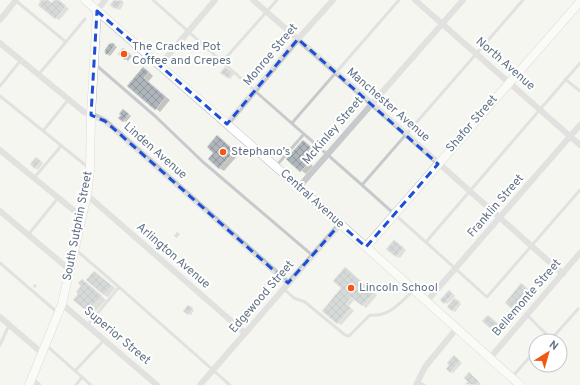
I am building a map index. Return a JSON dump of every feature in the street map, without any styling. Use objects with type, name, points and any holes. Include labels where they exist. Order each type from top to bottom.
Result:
[{"type":"street","points":[[0,20],[16,0]]},
{"type":"street","name":"Central Avenue","points":[[85,0],[299,187],[520,385]]},
{"type":"street","points":[[97,11],[105,0]]},
{"type":"street","points":[[160,65],[215,0]]},
{"type":"street","name":"Manchester Avenue","points":[[253,0],[563,274]]},
{"type":"street","name":"Monroe Street","points":[[227,124],[298,39],[333,0]]},
{"type":"street","name":"North Avenue","points":[[416,0],[580,145]]},
{"type":"street","name":"McKinley Street","points":[[299,187],[463,0]]},
{"type":"street","name":"Shafor Street","points":[[366,247],[580,2]]},
{"type":"street","name":"South Sutphin Street","points":[[33,383],[42,353],[62,304],[83,218],[87,195],[90,169],[91,115],[97,11]]},
{"type":"street","name":"Linden Avenue","points":[[0,43],[84,112],[105,121],[288,283]]},
{"type":"street","name":"Franklin Street","points":[[427,301],[580,125]]},
{"type":"street","points":[[0,150],[83,218]]},
{"type":"street","name":"Arlington Avenue","points":[[87,195],[245,333]]},
{"type":"street","points":[[0,211],[71,270]]},
{"type":"street","name":"Edgewood Street","points":[[200,385],[340,224]]},
{"type":"street","name":"Bellemonte Street","points":[[490,358],[580,253]]},
{"type":"street","name":"Superior Street","points":[[62,304],[157,385]]},
{"type":"street","points":[[0,317],[42,353]]},
{"type":"street","points":[[416,383],[432,356],[457,328]]},
{"type":"lane","points":[[16,0],[66,42]]},
{"type":"lane","points":[[222,62],[277,0]]},
{"type":"lane","points":[[292,123],[399,0]]},
{"type":"lane","points":[[362,185],[523,0]]},
{"type":"lane","points":[[156,1],[222,62],[487,297],[580,190]]},
{"type":"lane","points":[[39,74],[85,19]]},
{"type":"lane","points":[[0,86],[21,60]]},
{"type":"lane","points":[[94,63],[155,116],[203,162],[313,256]]},
{"type":"lane","points":[[426,242],[469,190],[580,63]]},
{"type":"lane","points":[[565,79],[580,91]]},
{"type":"lane","points":[[0,96],[90,169]]},
{"type":"lane","points":[[43,131],[69,99]]},
{"type":"lane","points":[[275,166],[304,134]]},
{"type":"lane","points":[[34,178],[61,146]]},
{"type":"lane","points":[[28,235],[58,198]]},
{"type":"lane","points":[[75,249],[230,385]]},
{"type":"lane","points":[[0,263],[59,313]]},
{"type":"lane","points":[[87,326],[119,287]]},
{"type":"lane","points":[[284,289],[294,298],[305,302],[345,335],[349,336],[370,315],[379,316],[393,309],[414,290]]},
{"type":"lane","points":[[557,333],[578,309]]},
{"type":"lane","points":[[527,315],[545,333]]},
{"type":"lane","points":[[0,345],[9,325]]},
{"type":"lane","points":[[75,371],[104,340]]},
{"type":"lane","points":[[46,345],[91,385]]},
{"type":"lane","points":[[512,377],[528,359]]},
{"type":"lane","points":[[76,385],[82,377]]},
{"type":"lane","points":[[416,383],[424,385]]},
{"type":"highlighted area","points":[[97,11],[227,124],[298,39],[438,164],[366,247],[340,224],[288,283],[105,121],[91,115]]},
{"type":"building","points":[[42,0],[48,0],[52,3],[54,0],[59,0],[66,6],[55,19],[38,5]]},
{"type":"building","points":[[114,0],[123,1],[117,9],[110,5]]},
{"type":"building","points":[[113,43],[115,45],[107,55],[105,50],[109,44]]},
{"type":"building","name":"The Cracked Pot Coffee and Crepes","points":[[123,48],[130,54],[125,60],[118,54]]},
{"type":"building","points":[[143,67],[149,72],[144,78],[166,97],[155,110],[127,86]]},
{"type":"building","points":[[225,67],[232,72],[228,78],[220,73]]},
{"type":"building","points":[[123,109],[129,114],[123,122],[118,118]]},
{"type":"building","name":"Stephano’s","points":[[217,135],[235,151],[219,169],[208,159],[213,153],[207,147]]},
{"type":"building","points":[[303,140],[311,147],[302,157],[309,163],[300,172],[286,159]]},
{"type":"building","points":[[36,157],[41,161],[35,169],[30,164]]},
{"type":"building","points":[[394,240],[404,248],[396,257],[386,249]]},
{"type":"building","points":[[345,267],[374,293],[362,306],[351,297],[346,304],[351,308],[337,324],[322,311],[341,288],[333,281]]},
{"type":"building","points":[[94,271],[112,286],[104,295],[86,280]]},
{"type":"building","points":[[82,279],[102,296],[88,312],[73,300],[78,294],[76,292],[81,286],[78,283]]},
{"type":"building","points":[[521,283],[529,290],[512,309],[505,303]]},
{"type":"building","points":[[449,290],[453,294],[444,304],[440,300]]},
{"type":"building","points":[[454,298],[460,302],[452,311],[447,307]]},
{"type":"building","points":[[188,305],[193,308],[188,315],[183,311]]},
{"type":"building","points":[[488,315],[498,324],[495,329],[491,326],[490,328],[482,321]]},
{"type":"building","points":[[454,355],[460,361],[450,373],[446,369],[449,365],[447,363]]},
{"type":"building","points":[[469,372],[479,382],[477,385],[465,384],[468,382],[464,378]]},
{"type":"place","name":"The Cracked Pot Coffee and Crepes","points":[[124,54]]},
{"type":"place","name":"Stephano’s","points":[[223,152]]},
{"type":"place","name":"Lincoln School","points":[[351,288]]}]
